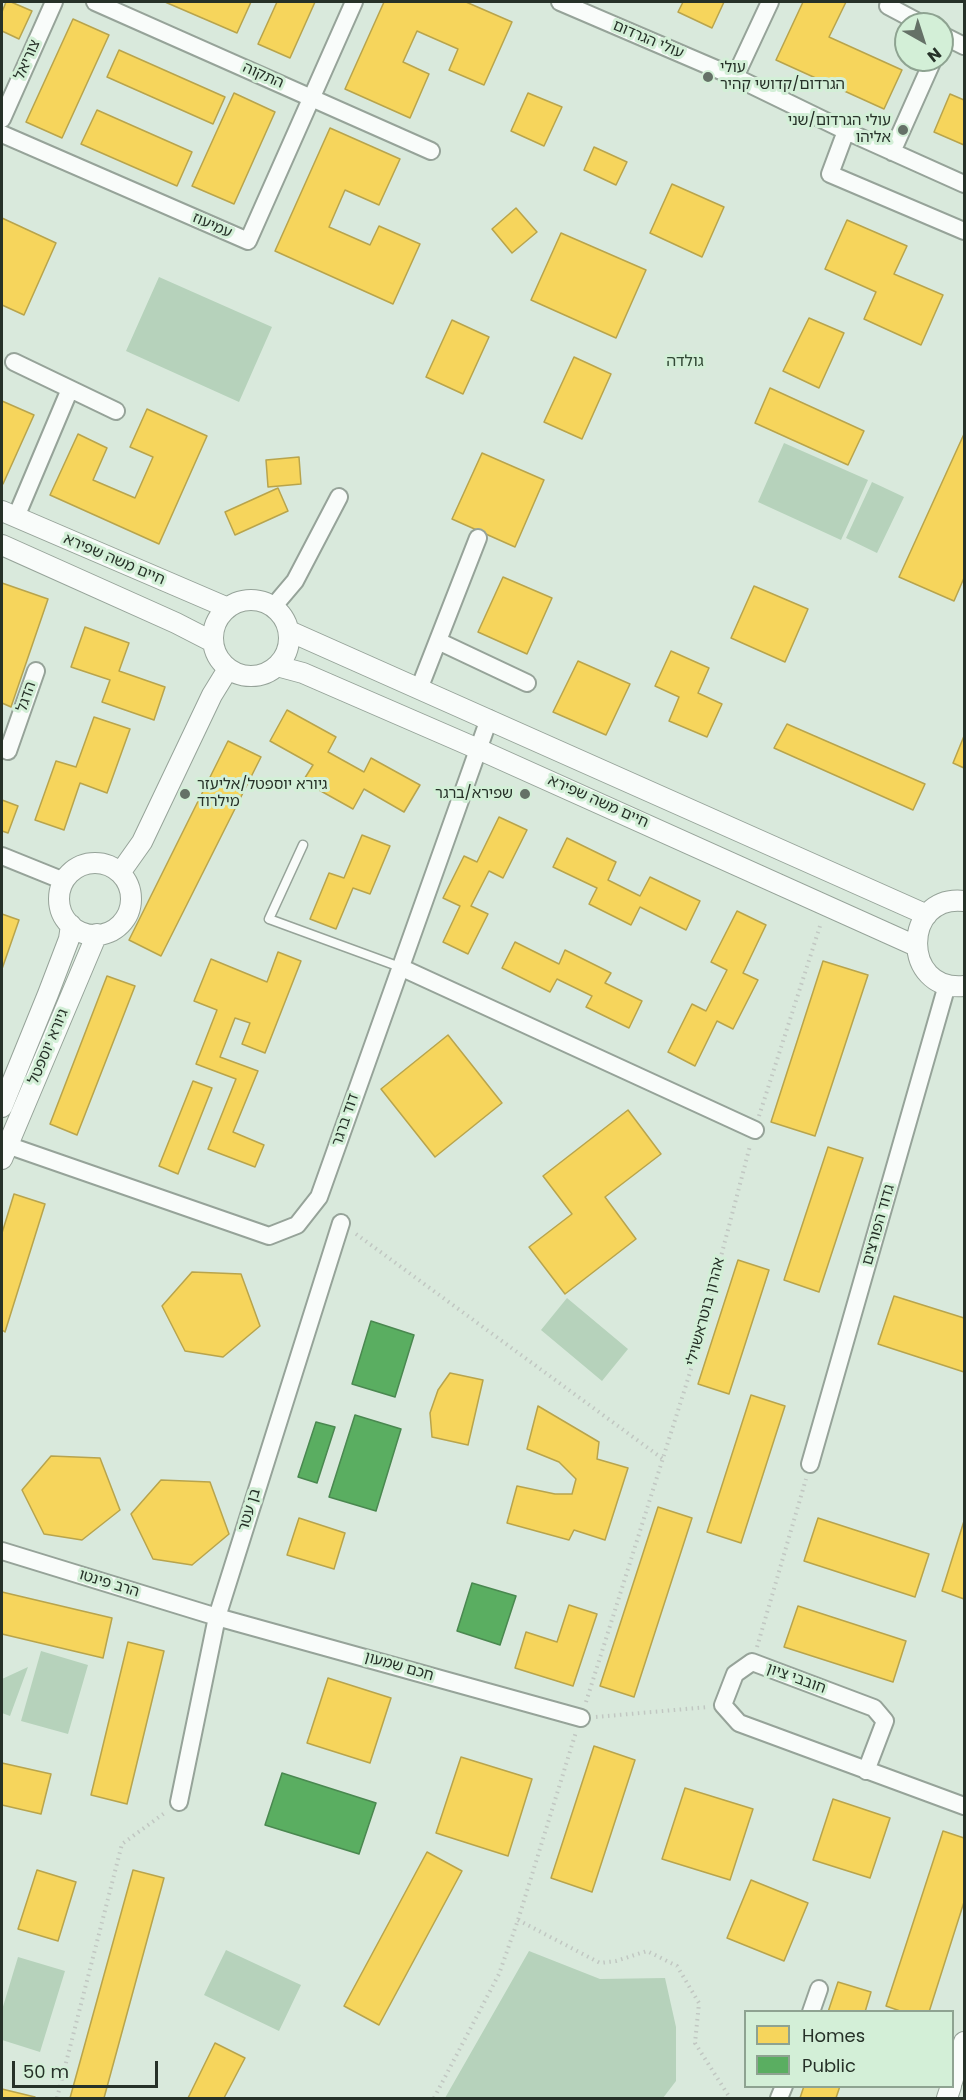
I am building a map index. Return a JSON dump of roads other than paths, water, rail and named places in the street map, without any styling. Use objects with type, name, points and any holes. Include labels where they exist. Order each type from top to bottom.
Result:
[{"type":"street","name":"צוריאל","points":[[2,119],[54,2]]},
{"type":"street","name":"התקוה","points":[[95,2],[431,151]]},
{"type":"street","name":"עמיעוז","points":[[2,134],[248,241],[354,2]]},
{"type":"street","name":"עולי הגרדום","points":[[560,2],[735,77],[846,131],[964,184]]},
{"type":"street","points":[[735,77],[770,2]]},
{"type":"street","points":[[888,6],[899,12]]},
{"type":"street","points":[[892,152],[928,72]]},
{"type":"street","points":[[846,131],[830,174],[964,231]]},
{"type":"street","points":[[14,362],[116,411]]},
{"type":"street","points":[[9,514],[70,389]]},
{"type":"street","points":[[273,607],[295,580],[339,496]]},
{"type":"street","name":"חיים משה שפירא","points":[[9,514],[228,608]]},
{"type":"street","points":[[419,689],[478,538]]},
{"type":"street","name":"חיים משה שפירא","points":[[2,545],[176,623],[213,642]]},
{"type":"street","points":[[245,600],[265,602],[273,607],[280,613],[289,631],[287,650],[276,666],[258,675],[248,676],[228,669],[221,662],[213,642],[216,623],[228,608],[245,600]]},
{"type":"street","name":"חיים משה שפירא","points":[[289,631],[927,915]]},
{"type":"street","points":[[438,641],[527,683]]},
{"type":"street","name":"חיים משה שפירא","points":[[276,666],[303,673],[478,748],[916,946]]},
{"type":"street","points":[[120,873],[142,842],[212,695],[228,669]]},
{"type":"street","name":"הדגל","points":[[2,748],[8,751],[36,671]]},
{"type":"street","name":"דוד ברגר","points":[[4,1152],[269,1236],[297,1225],[319,1197],[489,719]]},
{"type":"street","points":[[2,856],[64,881]]},
{"type":"street","points":[[90,863],[101,863],[120,873],[127,883],[130,906],[119,926],[108,932],[87,934],[64,918],[59,899],[64,881],[70,872],[90,863]]},
{"type":"street","points":[[956,985],[935,979],[925,970],[916,946],[918,930],[935,907],[946,902],[964,901]]},
{"type":"street","name":"גיורא יוספטל","points":[[2,1107],[69,939],[71,925]]},
{"type":"street","name":"גיורא יוספטל","points":[[4,1152],[97,934]]},
{"type":"street","points":[[400,967],[755,1130]]},
{"type":"street","name":"גדוד הפורצים","points":[[810,1464],[956,985]]},
{"type":"street","name":"בן עטר","points":[[179,1802],[217,1617],[341,1223]]},
{"type":"street","name":"הרב פינטו","points":[[2,1551],[217,1617]]},
{"type":"street","name":"חכם שמעון","points":[[217,1617],[581,1718]]},
{"type":"street","name":"חובבי ציון","points":[[752,1662],[874,1708],[885,1721],[867,1771],[739,1723],[723,1705],[735,1674],[752,1662]]},
{"type":"street","points":[[867,1771],[964,1806]]},
{"type":"street","points":[[812,2010],[819,1989]]},
{"type":"street","points":[[954,2075],[964,2042]]},
{"type":"lane","points":[[303,846],[269,920],[400,967]]},
{"type":"place","name":"עולי הגרדום/קדושי קהיר","points":[[708,77]]},
{"type":"place","name":"עולי הגרדום/שני אליהו","points":[[903,130]]},
{"type":"place","name":"גיורא יוספטל/אליעזר מילרוד","points":[[185,794]]},
{"type":"place","name":"שפירא/ברגר","points":[[525,794]]},
{"type":"district","name":"גולדה","points":[[685,362]]}]
